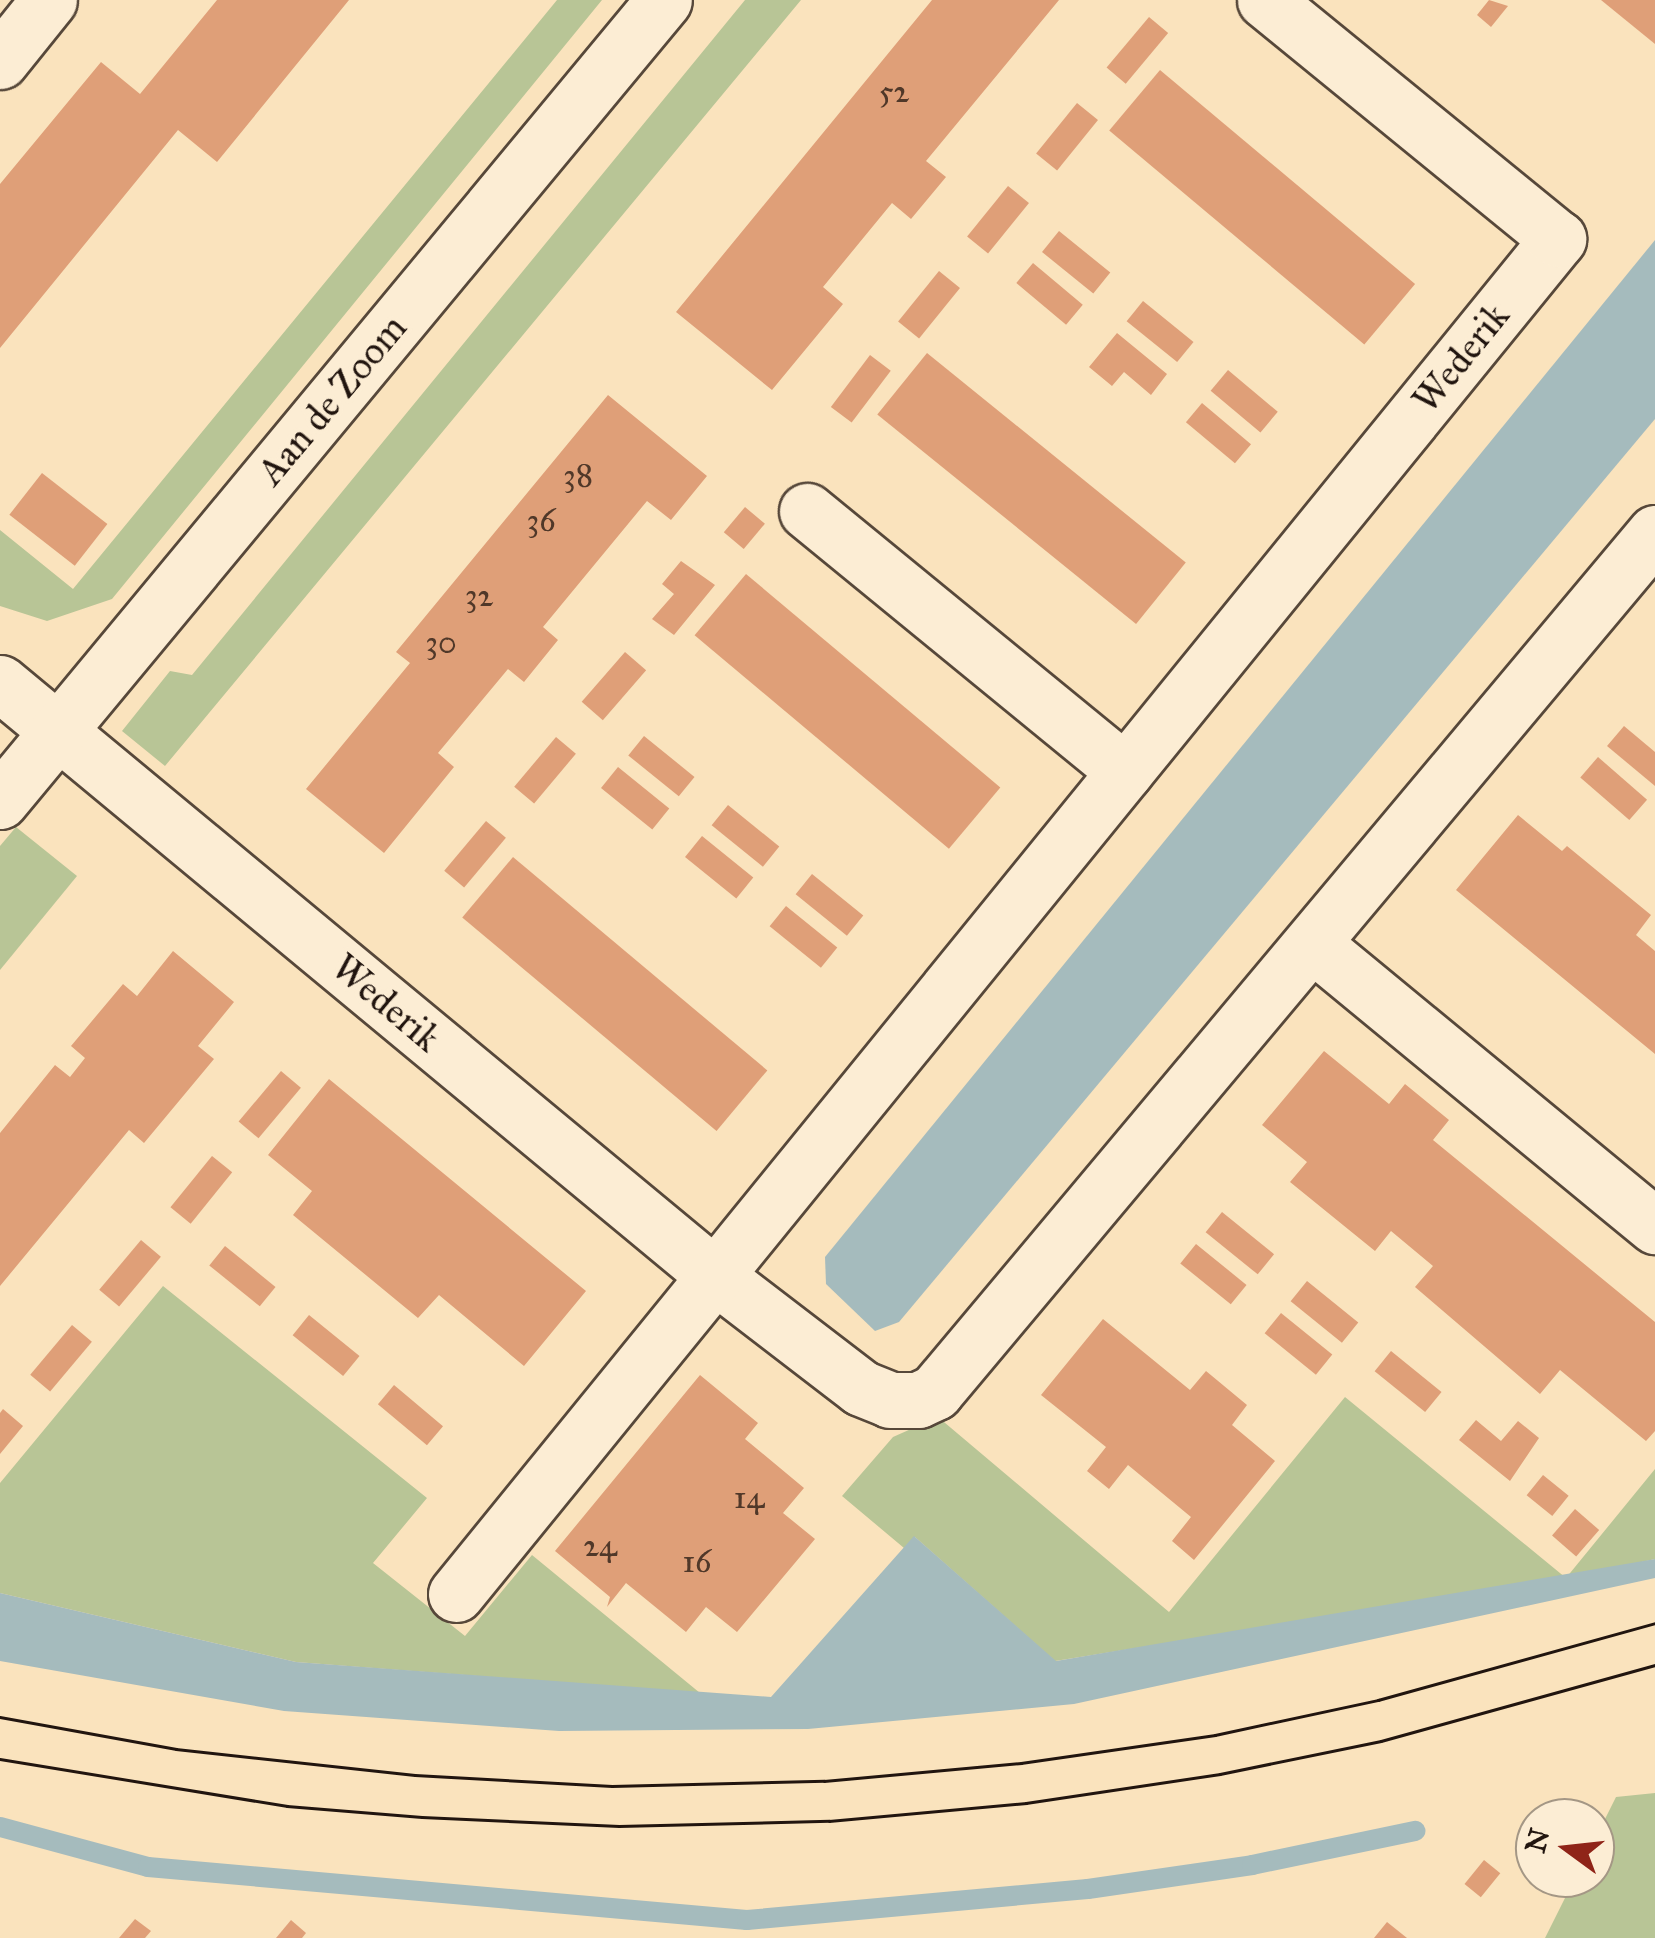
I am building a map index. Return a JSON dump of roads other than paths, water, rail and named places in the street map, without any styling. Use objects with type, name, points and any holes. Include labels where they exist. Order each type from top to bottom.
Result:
[{"type":"street","points":[[0,61],[49,0]]},
{"type":"street","name":"Aan de Zoom","points":[[0,801],[664,0]]},
{"type":"street","name":"Wederik","points":[[456,1594],[1558,239],[1265,0]]},
{"type":"street","points":[[807,511],[1125,771]]},
{"type":"street","name":"Wederik","points":[[0,682],[714,1275],[861,1388],[890,1400],[918,1400],[936,1392],[1655,533]]},
{"type":"street","points":[[1314,945],[1655,1226]]},
{"type":"waterway","points":[[0,1827],[148,1867],[747,1920],[1088,1889],[1252,1865],[1415,1831]]},
{"type":"tram line","points":[[0,1717],[176,1749],[415,1775],[612,1786],[824,1781],[1021,1763],[1215,1735],[1378,1700],[1655,1623]]},
{"type":"tram line","points":[[0,1759],[287,1806],[422,1817],[619,1826],[829,1821],[1026,1803],[1220,1774],[1381,1741],[1655,1665]]}]
